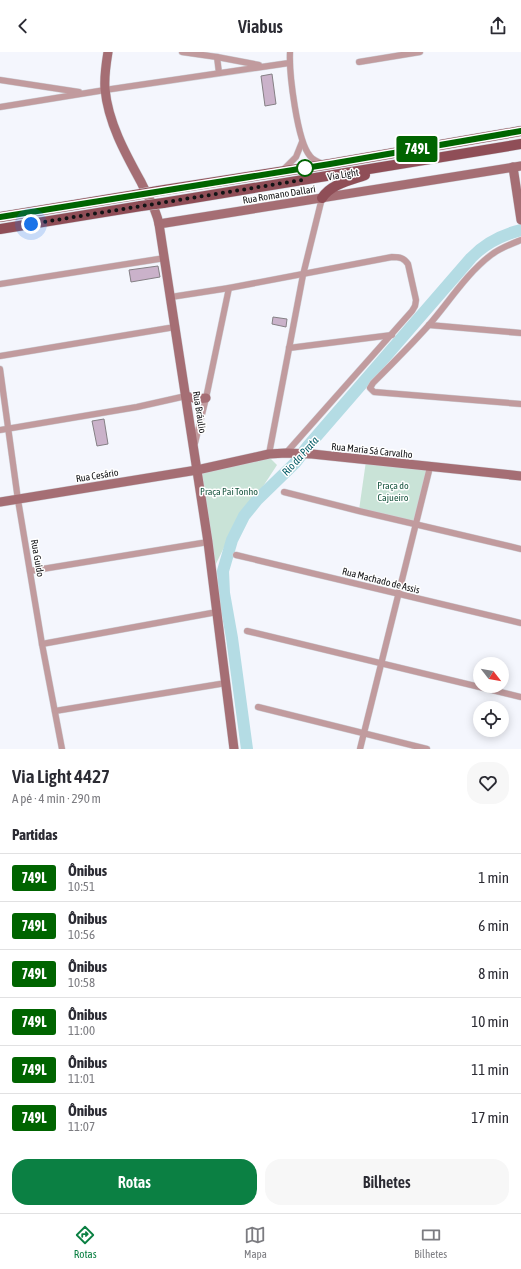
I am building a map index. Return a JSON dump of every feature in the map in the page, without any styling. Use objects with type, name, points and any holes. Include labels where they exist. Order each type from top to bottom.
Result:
[{"type":"main road","name":"Via Light","points":[[0,217],[325,165],[521,131]]},
{"type":"main road","name":"Via Light","points":[[0,229],[521,144]]},
{"type":"main road","points":[[322,198],[329,190],[337,185],[387,166]]},
{"type":"street","name":"Rua Bráulio","points":[[108,52],[105,69],[105,90],[111,118],[116,133],[153,204],[159,224],[208,542],[234,749]]},
{"type":"street","points":[[182,52],[265,66]]},
{"type":"street","points":[[290,52],[289,63],[302,142],[312,158],[325,165]]},
{"type":"street","points":[[359,62],[379,55],[420,52]]},
{"type":"street","points":[[217,57],[219,73]]},
{"type":"street","points":[[0,107],[289,63]]},
{"type":"street","points":[[0,80],[86,93]]},
{"type":"street","points":[[282,171],[296,157],[302,142]]},
{"type":"street","points":[[517,167],[521,220]]},
{"type":"street","name":"Rua Romano Dallari","points":[[159,224],[517,167]]},
{"type":"street","points":[[269,454],[303,274],[322,198]]},
{"type":"street","points":[[521,240],[492,254],[484,261],[455,292],[429,325],[373,383],[370,388],[374,392],[521,404]]},
{"type":"street","points":[[171,297],[229,288],[392,257],[400,257],[405,259],[408,264],[416,300],[415,306],[392,335],[290,453]]},
{"type":"street","points":[[0,284],[164,258]]},
{"type":"street","points":[[194,447],[229,288]]},
{"type":"street","points":[[429,325],[521,333]]},
{"type":"street","points":[[0,356],[175,327]]},
{"type":"street","points":[[289,348],[392,335]]},
{"type":"street","name":"Rua Guido","points":[[0,369],[18,500],[42,644],[62,749]]},
{"type":"street","points":[[0,430],[136,407],[186,396],[197,399],[206,398]]},
{"type":"street","name":"Rua Maria Sá Carvalho","points":[[197,470],[269,454],[290,453],[521,476]]},
{"type":"street","points":[[360,749],[430,467]]},
{"type":"street","name":"Rua Cesário","points":[[0,502],[197,470]]},
{"type":"street","points":[[284,492],[416,525],[521,549]]},
{"type":"street","points":[[30,571],[208,542]]},
{"type":"street","name":"Rua Machado de Assis","points":[[236,555],[521,623]]},
{"type":"street","points":[[42,644],[217,612]]},
{"type":"street","points":[[247,631],[521,698]]},
{"type":"street","points":[[55,711],[226,683]]},
{"type":"street","points":[[258,708],[427,749]]},
{"type":"green space","name":"Praça Pai Tonho","points":[[269,457],[277,465],[232,531],[213,570],[202,472]]},
{"type":"green space","name":"Praça do Cajueiro","points":[[366,461],[429,468],[416,524],[359,510]]},
{"type":"building","points":[[272,74],[276,104],[265,106],[261,76]]},
{"type":"building","points":[[158,266],[160,277],[131,282],[129,270]]},
{"type":"building","points":[[273,317],[287,319],[286,327],[272,324]]},
{"type":"building","points":[[104,419],[108,444],[97,446],[92,421]]},
{"type":"waterway","name":"Rio da Prata","points":[[247,749],[232,638],[224,593],[223,571],[232,540],[244,516],[257,500],[295,463],[308,446],[471,258],[494,240],[521,230]]},
{"type":"bus line","name":"749L","points":[[0,217],[325,165],[521,131]]},
{"type":"route","points":[[31,224],[302,180],[305,168]]}]
